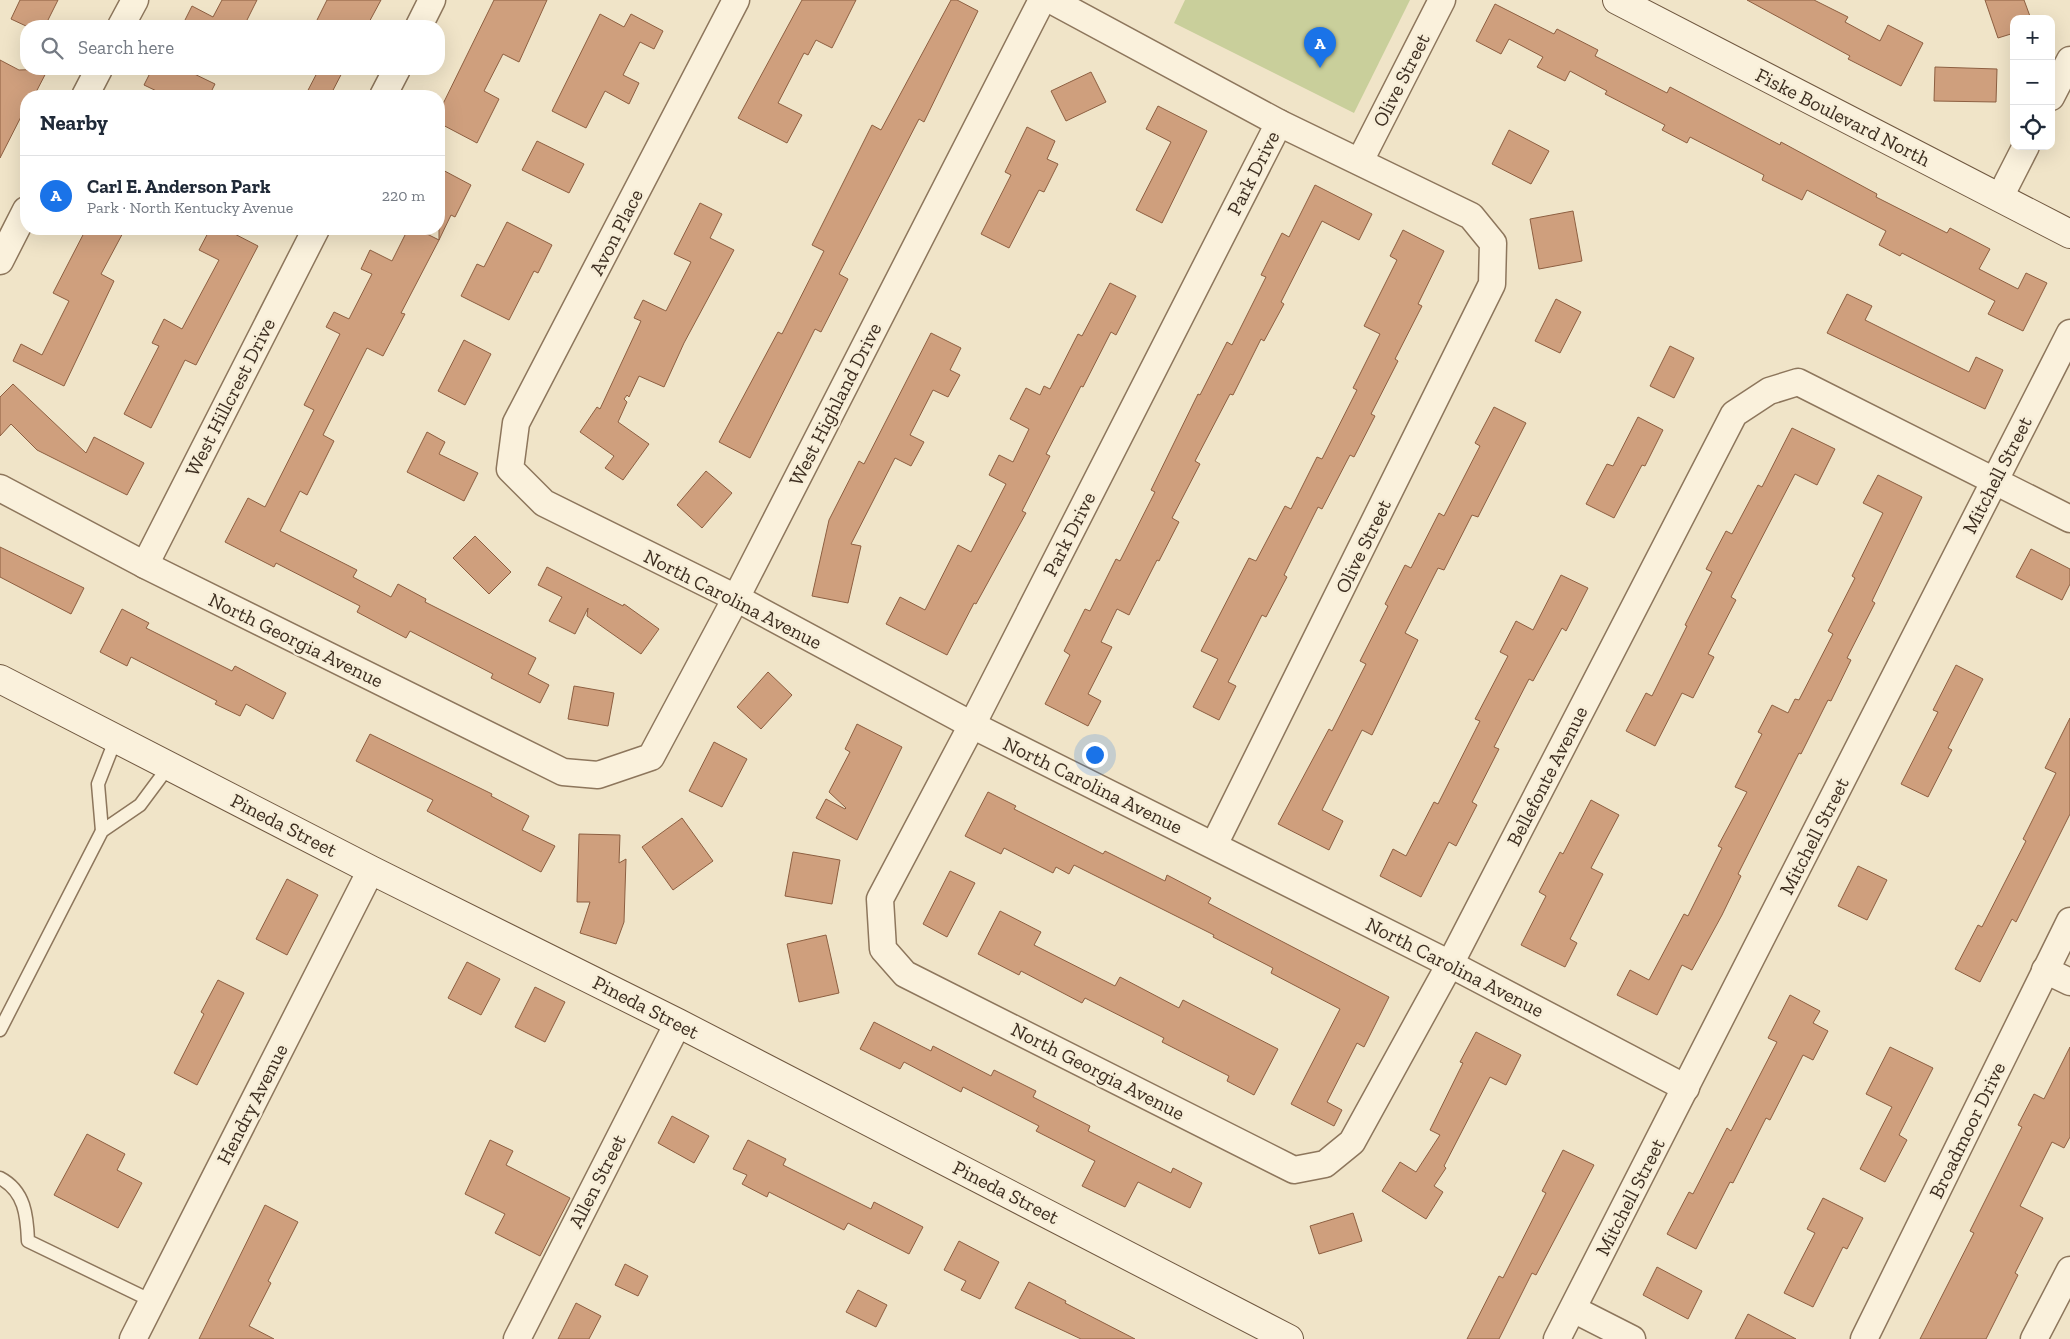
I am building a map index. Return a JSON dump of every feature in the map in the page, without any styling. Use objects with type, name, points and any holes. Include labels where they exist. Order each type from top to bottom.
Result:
[{"type":"street","points":[[124,20],[135,0]]},
{"type":"street","points":[[422,20],[432,0]]},
{"type":"street","name":"Avon Place","points":[[510,468],[516,424],[736,0]]},
{"type":"street","name":"West Highland Drive","points":[[598,775],[651,757],[736,598],[1042,0]]},
{"type":"street","points":[[1051,0],[1279,123],[1360,161]]},
{"type":"street","name":"Olive Street","points":[[1214,845],[1492,284],[1493,243],[1471,216],[1360,161],[1442,0]]},
{"type":"street","name":"Fiske Boulevard North","points":[[1617,0],[2070,234]]},
{"type":"street","points":[[2055,89],[2070,60]]},
{"type":"street","points":[[88,90],[96,75]]},
{"type":"street","points":[[387,90],[395,75]]},
{"type":"street","name":"Park Drive","points":[[883,949],[880,899],[972,725],[1279,123]]},
{"type":"street","points":[[2000,198],[2024,150]]},
{"type":"street","points":[[0,261],[20,222]]},
{"type":"street","name":"West Hillcrest Drive","points":[[145,565],[313,235]]},
{"type":"street","name":"Mitchell Street","points":[[1557,1339],[2070,333]]},
{"type":"street","name":"Bellefonte Avenue","points":[[1325,1164],[1352,1142],[1450,964],[1734,414],[1769,391],[1798,382],[1994,479],[2070,519]]},
{"type":"street","name":"North Carolina Avenue","points":[[510,468],[544,503],[736,598],[972,725],[1450,964],[1686,1088]]},
{"type":"street","name":"North Georgia Avenue","points":[[0,488],[145,565],[563,772],[598,775]]},
{"type":"street","name":"Pineda Street","points":[[0,679],[371,870],[678,1022],[1289,1339]]},
{"type":"street","name":"Hendry Avenue","points":[[133,1339],[371,870]]},
{"type":"street","name":"Broadmoor Drive","points":[[1864,1339],[2070,921]]},
{"type":"street","name":"North Georgia Avenue","points":[[883,949],[905,974],[1294,1170],[1325,1164]]},
{"type":"street","points":[[2045,970],[2070,982]]},
{"type":"street","name":"Allen Street","points":[[517,1339],[678,1022]]},
{"type":"street","points":[[2034,1339],[2070,1270]]},
{"type":"street","points":[[1573,1309],[1632,1339]]},
{"type":"lane","points":[[102,831],[98,784],[116,738]]},
{"type":"lane","points":[[0,1030],[102,831],[140,805],[169,766]]},
{"type":"lane","points":[[0,1178],[10,1183],[27,1210],[28,1241],[152,1302]]},
{"type":"green space","points":[[1185,0],[1410,0],[1354,113],[1174,23]]},
{"type":"building","points":[[20,0],[58,0],[48,20],[20,20],[20,23],[11,19]]},
{"type":"building","points":[[222,0],[257,0],[247,20],[185,20],[192,6],[213,17]]},
{"type":"building","points":[[327,0],[381,0],[370,20],[317,20]]},
{"type":"building","points":[[494,0],[547,0],[519,62],[503,54],[484,91],[499,99],[477,143],[445,126],[445,100]]},
{"type":"building","points":[[802,0],[856,0],[832,48],[816,40],[808,55],[804,53],[778,103],[802,115],[787,143],[738,118]]},
{"type":"building","points":[[951,0],[957,0],[978,11],[924,122],[919,119],[839,274],[848,279],[821,332],[815,329],[750,458],[719,442],[778,332],[782,334],[824,251],[812,245],[872,125],[881,130]]},
{"type":"building","points":[[1747,0],[1814,0],[1848,17],[1845,22],[1880,41],[1888,25],[1923,43],[1901,86],[1848,59],[1850,56]]},
{"type":"building","points":[[1985,0],[2024,0],[2030,15],[2010,15],[2010,34],[1998,38]]},
{"type":"building","points":[[1495,4],[1554,34],[1557,29],[1598,50],[1595,56],[1667,93],[1670,87],[1780,145],[1781,142],[1877,194],[1876,197],[1947,233],[1950,228],[1990,249],[1979,269],[2018,289],[2026,273],[2047,283],[2023,331],[1988,314],[1995,301],[1902,253],[1900,256],[1879,245],[1886,231],[1807,190],[1802,200],[1762,180],[1764,175],[1690,137],[1687,143],[1662,130],[1665,125],[1605,94],[1607,91],[1570,71],[1565,81],[1537,67],[1543,57],[1509,39],[1501,54],[1476,41]]},
{"type":"building","points":[[600,14],[624,27],[631,14],[663,31],[654,49],[640,42],[623,75],[639,83],[629,104],[605,91],[586,128],[552,111]]},
{"type":"building","points":[[0,60],[20,70],[20,75],[45,75],[37,90],[20,90],[20,119],[0,158]]},
{"type":"building","points":[[1935,67],[1997,69],[1996,102],[1934,101]]},
{"type":"building","points":[[1091,72],[1106,102],[1066,121],[1051,91]]},
{"type":"building","points":[[149,75],[196,75],[215,84],[212,90],[154,90],[144,85]]},
{"type":"building","points":[[316,75],[341,75],[333,90],[308,90]]},
{"type":"building","points":[[1158,106],[1207,131],[1162,223],[1136,210],[1171,142],[1146,129]]},
{"type":"building","points":[[1027,127],[1055,141],[1047,159],[1058,164],[1044,192],[1039,190],[1009,248],[981,234],[1011,175],[1005,172]]},
{"type":"building","points":[[1509,130],[1549,151],[1531,184],[1492,164]]},
{"type":"building","points":[[537,141],[584,164],[569,193],[522,170]]},
{"type":"building","points":[[445,171],[471,185],[455,217],[451,215],[445,228]]},
{"type":"building","points":[[1315,185],[1372,214],[1359,240],[1322,221],[1281,302],[1284,304],[1264,341],[1261,339],[1233,395],[1230,394],[1195,461],[1200,464],[1172,518],[1179,522],[1159,561],[1157,560],[1129,615],[1117,609],[1101,642],[1112,647],[1088,694],[1101,701],[1088,726],[1045,704],[1070,655],[1064,651],[1085,609],[1090,611],[1116,559],[1120,561],[1155,492],[1151,490],[1198,394],[1200,395],[1227,342],[1232,345],[1266,277],[1261,275],[1282,233],[1289,237]]},
{"type":"building","points":[[700,203],[722,214],[710,238],[734,250],[684,343],[664,387],[639,376],[629,397],[627,395],[624,399],[627,402],[618,422],[649,444],[623,480],[605,468],[614,456],[580,432],[597,407],[600,409],[641,321],[634,318],[643,300],[666,311],[691,262],[674,254]]},
{"type":"building","points":[[1573,211],[1582,261],[1539,269],[1530,219]]},
{"type":"building","points":[[507,222],[552,245],[538,273],[534,271],[509,320],[461,296],[477,264],[484,267]]},
{"type":"building","points":[[1403,230],[1444,251],[1418,304],[1422,306],[1395,359],[1398,361],[1371,414],[1375,416],[1354,457],[1350,455],[1322,509],[1318,507],[1284,575],[1287,577],[1266,617],[1262,615],[1228,682],[1236,686],[1219,720],[1193,707],[1218,659],[1201,651],[1249,558],[1256,561],[1285,506],[1291,509],[1317,457],[1322,459],[1357,390],[1353,388],[1380,334],[1364,326],[1397,260],[1390,256]]},
{"type":"building","points":[[83,235],[122,235],[101,274],[114,281],[64,386],[13,361],[21,344],[42,355],[69,301],[53,293]]},
{"type":"building","points":[[207,235],[237,235],[258,246],[196,365],[185,360],[151,428],[124,414],[159,346],[152,343],[164,319],[182,329],[219,260],[199,250]]},
{"type":"building","points":[[405,235],[429,235],[439,240],[401,313],[405,314],[383,356],[367,348],[323,435],[334,441],[307,495],[300,491],[280,531],[357,570],[353,577],[391,597],[398,584],[426,599],[425,602],[536,658],[528,674],[549,685],[540,703],[491,678],[493,674],[410,631],[406,638],[357,612],[360,606],[276,563],[274,567],[225,542],[248,498],[265,507],[314,410],[304,405],[340,334],[326,327],[334,312],[349,319],[372,274],[361,269],[370,250],[392,261]]},
{"type":"building","points":[[1110,283],[1136,296],[1116,335],[1111,332],[1083,387],[1081,386],[1046,454],[1050,456],[1022,511],[1026,513],[976,604],[974,603],[947,655],[886,624],[900,597],[925,610],[958,545],[971,552],[1006,484],[989,475],[999,455],[1013,462],[1029,429],[1010,419],[1026,388],[1040,395],[1044,386],[1050,389],[1078,334],[1082,336]]},
{"type":"building","points":[[1847,294],[1872,306],[1865,320],[1969,372],[1976,357],[2003,370],[1985,409],[1827,333]]},
{"type":"building","points":[[1556,299],[1581,312],[1560,353],[1535,341]]},
{"type":"building","points":[[931,333],[961,348],[950,370],[960,375],[948,397],[933,390],[910,435],[924,442],[911,466],[895,458],[851,544],[861,546],[848,603],[812,596],[829,520],[859,461],[864,464]]},
{"type":"building","points":[[464,340],[491,354],[465,405],[438,391]]},
{"type":"building","points":[[1670,346],[1694,358],[1674,398],[1650,386]]},
{"type":"building","points":[[13,384],[86,453],[94,437],[144,463],[127,495],[37,450],[11,424],[0,436],[0,397]]},
{"type":"building","points":[[1494,407],[1526,423],[1478,517],[1472,515],[1444,570],[1438,568],[1405,633],[1418,640],[1372,735],[1362,730],[1322,810],[1343,821],[1329,850],[1278,824],[1329,729],[1332,731],[1366,664],[1360,661],[1388,606],[1385,604],[1405,565],[1411,568],[1439,513],[1444,516],[1480,446],[1475,443]]},
{"type":"building","points":[[1638,417],[1663,430],[1645,466],[1642,465],[1614,518],[1586,504],[1607,464],[1613,466]]},
{"type":"building","points":[[1792,428],[1835,449],[1817,485],[1795,474],[1731,597],[1736,600],[1708,654],[1714,657],[1693,698],[1682,693],[1655,746],[1626,731],[1646,693],[1652,696],[1687,626],[1685,625],[1712,572],[1706,569],[1726,531],[1732,534],[1758,485],[1762,487]]},
{"type":"building","points":[[427,432],[445,442],[439,454],[478,473],[464,501],[407,472]]},
{"type":"building","points":[[706,471],[732,493],[702,528],[677,505]]},
{"type":"building","points":[[1878,475],[1922,497],[1872,601],[1875,603],[1847,658],[1851,660],[1831,701],[1828,700],[1801,754],[1799,753],[1738,874],[1741,876],[1722,915],[1692,970],[1682,965],[1657,1015],[1617,995],[1630,970],[1649,980],[1684,914],[1688,916],[1722,848],[1718,846],[1747,792],[1735,787],[1762,734],[1758,732],[1772,705],[1788,713],[1795,699],[1799,700],[1833,634],[1828,631],[1855,578],[1852,576],[1883,513],[1863,503]]},
{"type":"building","points":[[475,536],[511,572],[489,594],[453,558]]},
{"type":"building","points":[[0,547],[84,588],[71,614],[0,577]]},
{"type":"building","points":[[2031,549],[2070,569],[2070,584],[2062,600],[2016,577]]},
{"type":"building","points":[[547,567],[623,606],[624,604],[659,629],[641,654],[587,616],[588,608],[575,634],[549,621],[562,597],[538,585]]},
{"type":"building","points":[[1561,575],[1588,588],[1566,631],[1562,628],[1533,681],[1529,679],[1494,747],[1499,749],[1472,802],[1477,805],[1456,846],[1449,842],[1421,897],[1380,876],[1393,849],[1406,856],[1434,802],[1438,804],[1480,721],[1475,719],[1508,656],[1500,652],[1516,621],[1533,630]]},
{"type":"building","points":[[122,609],[149,623],[146,628],[232,671],[235,666],[286,693],[273,719],[246,704],[240,716],[215,704],[217,701],[131,657],[127,666],[100,652]]},
{"type":"building","points":[[1956,665],[1983,679],[1948,748],[1952,750],[1928,797],[1901,784],[1938,712],[1933,710]]},
{"type":"building","points":[[768,672],[792,695],[761,729],[737,707]]},
{"type":"building","points":[[574,686],[614,693],[608,726],[568,719]]},
{"type":"building","points":[[2070,718],[2070,814],[2016,922],[2012,919],[1980,982],[1955,969],[1978,925],[1982,927],[2026,841],[2023,839],[2056,773],[2045,768]]},
{"type":"building","points":[[857,724],[902,747],[857,840],[816,818],[826,799],[846,808],[829,792],[850,752],[845,749]]},
{"type":"building","points":[[370,734],[492,794],[491,796],[529,816],[522,830],[555,846],[541,872],[427,811],[433,800],[356,761]]},
{"type":"building","points":[[714,742],[747,759],[722,807],[689,791]]},
{"type":"building","points":[[988,792],[1016,806],[1014,809],[1103,854],[1105,851],[1165,881],[1167,875],[1211,898],[1208,903],[1389,997],[1364,1047],[1357,1043],[1327,1102],[1342,1110],[1334,1126],[1291,1104],[1340,1009],[1271,973],[1273,968],[1213,937],[1214,935],[1074,865],[1069,874],[1056,867],[1053,873],[1004,848],[1001,854],[965,836]]},
{"type":"building","points":[[1591,800],[1619,815],[1591,868],[1603,874],[1570,939],[1577,943],[1565,967],[1521,945],[1546,896],[1539,892],[1560,852],[1563,854]]},
{"type":"building","points":[[682,818],[713,861],[673,890],[642,847]]},
{"type":"building","points":[[579,834],[620,835],[619,863],[626,859],[624,922],[616,944],[580,933],[590,902],[577,902]]},
{"type":"building","points":[[793,852],[840,860],[832,904],[785,896]]},
{"type":"building","points":[[1858,866],[1887,880],[1867,920],[1838,906]]},
{"type":"building","points":[[950,871],[975,883],[947,937],[923,924]]},
{"type":"building","points":[[287,879],[318,895],[287,955],[256,939]]},
{"type":"building","points":[[1000,911],[1041,932],[1034,945],[1115,986],[1120,977],[1179,1008],[1183,1000],[1278,1049],[1254,1095],[1227,1081],[1229,1076],[1162,1042],[1164,1038],[1085,998],[1082,1003],[1021,971],[1019,975],[978,954]]},
{"type":"building","points":[[826,935],[839,993],[799,1002],[787,944]]},
{"type":"building","points":[[467,962],[500,979],[481,1015],[448,998]]},
{"type":"building","points":[[218,980],[244,993],[197,1085],[174,1073],[204,1014],[201,1012]]},
{"type":"building","points":[[535,987],[565,1002],[545,1042],[515,1027]]},
{"type":"building","points":[[1790,995],[1820,1011],[1813,1023],[1828,1031],[1813,1060],[1803,1055],[1770,1120],[1766,1118],[1733,1183],[1730,1182],[1696,1249],[1667,1234],[1689,1192],[1693,1194],[1727,1128],[1731,1131],[1777,1042],[1768,1038]]},
{"type":"building","points":[[874,1022],[931,1051],[933,1046],[991,1076],[994,1070],[1036,1091],[1033,1097],[1090,1126],[1088,1131],[1171,1173],[1173,1168],[1202,1183],[1190,1208],[1138,1182],[1125,1207],[1082,1186],[1095,1161],[1036,1131],[1039,1126],[963,1087],[961,1092],[904,1062],[900,1069],[860,1049]]},
{"type":"building","points":[[1476,1032],[1521,1055],[1506,1085],[1490,1077],[1444,1166],[1446,1168],[1434,1186],[1443,1192],[1426,1219],[1382,1191],[1400,1162],[1416,1172],[1440,1135],[1430,1130],[1463,1063],[1460,1062]]},
{"type":"building","points":[[1890,1047],[1933,1068],[1899,1135],[1907,1140],[1885,1182],[1860,1169],[1892,1107],[1866,1094]]},
{"type":"building","points":[[2070,1047],[2070,1137],[2064,1148],[2052,1142],[2020,1206],[2043,1218],[2015,1273],[2018,1275],[1986,1339],[1920,1339],[1974,1233],[1970,1231],[2022,1127],[2018,1125],[2034,1094],[2044,1099]]},
{"type":"building","points":[[672,1116],[709,1136],[694,1163],[658,1143]]},
{"type":"building","points":[[87,1134],[125,1154],[117,1170],[142,1183],[118,1228],[54,1195]]},
{"type":"building","points":[[490,1140],[513,1151],[506,1165],[570,1198],[540,1256],[495,1233],[505,1214],[465,1194]]},
{"type":"building","points":[[748,1140],[786,1159],[783,1165],[871,1209],[874,1202],[923,1227],[909,1254],[848,1223],[844,1230],[769,1192],[767,1197],[742,1184],[747,1175],[733,1169]]},
{"type":"building","points":[[1563,1150],[1594,1165],[1536,1275],[1532,1273],[1499,1339],[1467,1339],[1499,1276],[1503,1278],[1546,1193],[1542,1191]]},
{"type":"building","points":[[1823,1198],[1863,1218],[1847,1249],[1843,1247],[1813,1307],[1784,1293],[1815,1233],[1807,1229]]},
{"type":"building","points":[[265,1205],[298,1222],[268,1281],[271,1283],[249,1326],[274,1339],[199,1339]]},
{"type":"building","points":[[1353,1213],[1362,1241],[1319,1254],[1310,1226]]},
{"type":"building","points":[[959,1241],[999,1262],[980,1299],[961,1290],[966,1281],[944,1270]]},
{"type":"building","points":[[625,1264],[648,1276],[638,1296],[615,1285]]},
{"type":"building","points":[[1657,1267],[1702,1291],[1688,1319],[1643,1295]]},
{"type":"building","points":[[1029,1282],[1135,1339],[1081,1339],[1015,1308]]},
{"type":"building","points":[[858,1290],[887,1305],[876,1327],[846,1312]]},
{"type":"building","points":[[576,1303],[601,1316],[589,1339],[558,1339]]},
{"type":"building","points":[[1748,1314],[1796,1339],[1735,1339]]},
{"type":"place","name":"Carl E. Anderson Park","points":[[1320,68]]}]
